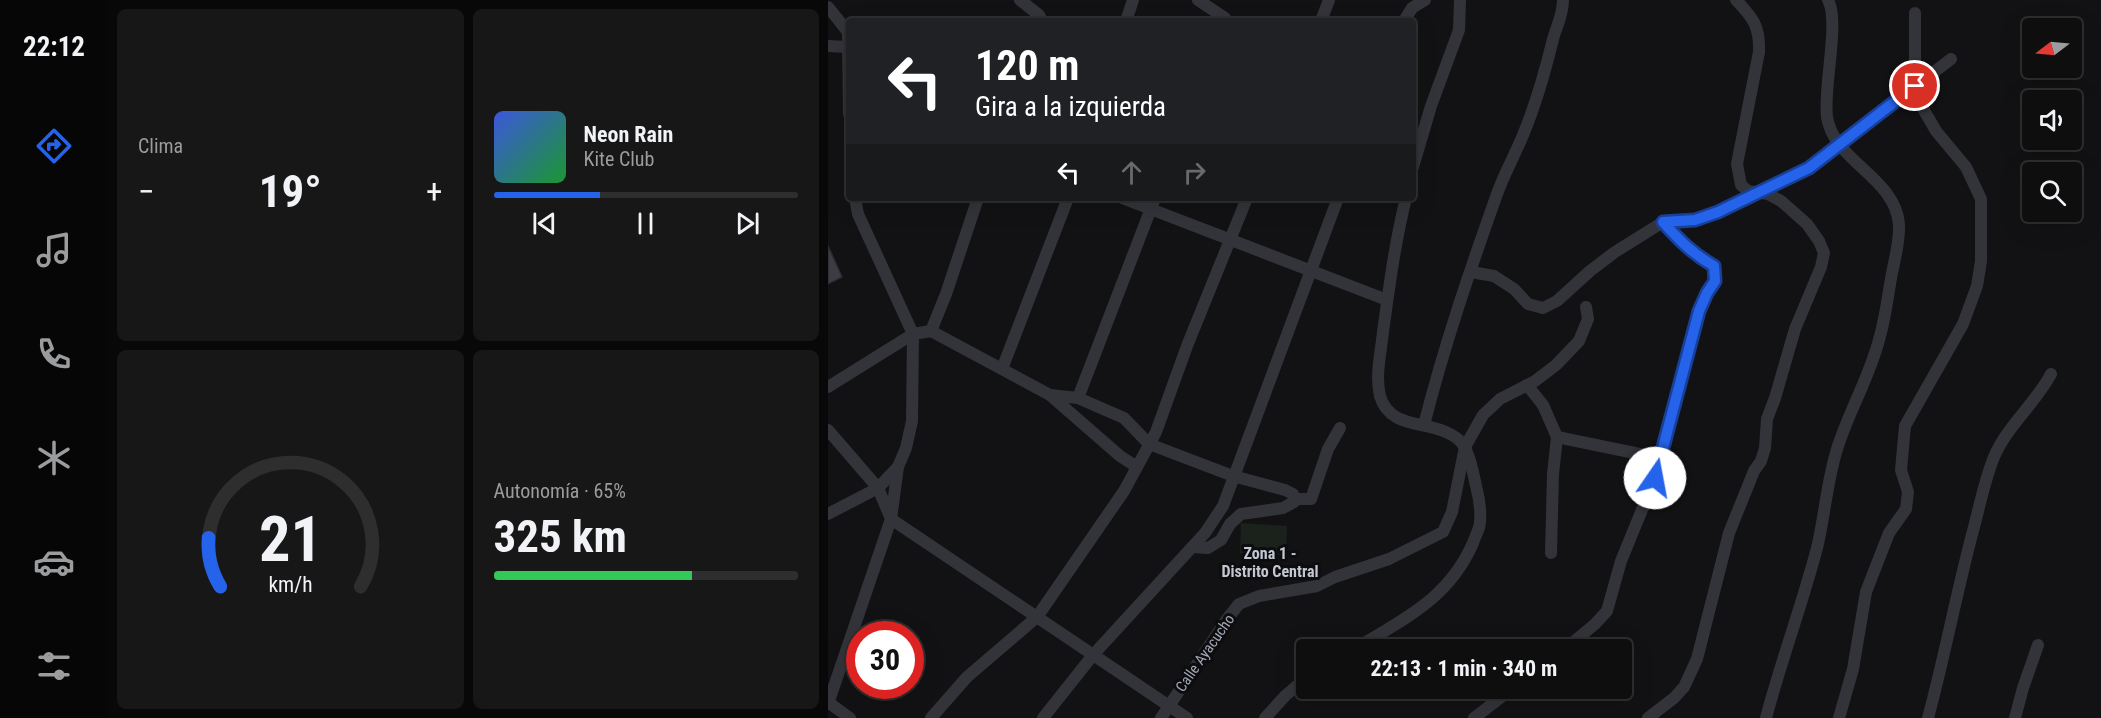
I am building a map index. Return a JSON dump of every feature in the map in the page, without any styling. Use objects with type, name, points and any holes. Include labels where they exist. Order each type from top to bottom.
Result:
[{"type":"street","points":[[1020,0],[1040,18]]},
{"type":"street","points":[[1127,18],[1133,0]]},
{"type":"street","points":[[1198,0],[1225,18]]},
{"type":"street","points":[[1322,18],[1329,0]]},
{"type":"street","points":[[1406,18],[1412,8],[1425,0]]},
{"type":"street","points":[[1416,157],[1431,106],[1459,30],[1460,0]]},
{"type":"street","points":[[1424,425],[1460,299],[1472,272],[1498,192],[1543,81],[1554,35],[1563,12],[1563,0]]},
{"type":"street","points":[[1648,718],[1674,698],[1684,687],[1697,659],[1730,533],[1754,471],[1761,461],[1765,448],[1767,419],[1796,328],[1821,267],[1824,253],[1820,241],[1781,201],[1768,194],[1748,191],[1741,185],[1737,164],[1759,52],[1760,36],[1756,24],[1736,0]]},
{"type":"street","points":[[1766,718],[1817,548],[1838,447],[1880,337],[1897,246],[1899,223],[1891,200],[1877,182],[1839,145],[1831,133],[1827,118],[1832,26],[1831,4],[1828,0]]},
{"type":"street","points":[[828,8],[846,30]]},
{"type":"street","points":[[1839,718],[1853,669],[1866,592],[1889,533],[1906,509],[1908,492],[1901,470],[1905,426],[1963,324],[1977,286],[1981,261],[1981,200],[1966,167],[1936,132],[1918,100],[1915,86],[1916,13]]},
{"type":"street","points":[[828,46],[846,46]]},
{"type":"street","points":[[1472,272],[1494,276],[1514,289],[1528,304],[1543,308],[1557,301],[1590,270],[1663,222],[1695,220],[1718,212],[1809,168],[1951,59]]},
{"type":"street","points":[[850,718],[828,703],[891,519],[898,467],[906,448],[912,421],[913,334],[858,214],[856,201]]},
{"type":"street","points":[[932,331],[977,201]]},
{"type":"street","points":[[1002,369],[1067,201]]},
{"type":"street","points":[[1137,201],[1152,204],[1230,240],[1388,300]]},
{"type":"street","points":[[931,718],[967,677],[1036,617],[1124,491],[1156,432],[1187,346],[1247,201]]},
{"type":"street","points":[[1043,718],[1093,655],[1205,533],[1223,506],[1337,201]]},
{"type":"street","points":[[1371,639],[1424,607],[1451,580],[1468,554],[1481,524],[1477,490],[1465,447],[1457,438],[1441,430],[1398,419],[1387,411],[1380,395],[1379,370],[1388,300],[1405,201]]},
{"type":"street","points":[[1078,398],[1152,204]]},
{"type":"street","points":[[1577,639],[1607,610],[1621,561],[1655,478],[1699,311],[1715,281],[1714,266],[1682,244],[1663,222]]},
{"type":"street","points":[[1465,447],[1483,415],[1500,399],[1527,385],[1556,364],[1579,341],[1588,319],[1586,307]]},
{"type":"street","points":[[828,387],[913,334],[932,331],[1050,394],[1120,456],[1137,467]]},
{"type":"street","points":[[1928,718],[1941,669],[1959,581],[1994,457],[2006,435],[2043,389],[2051,374]]},
{"type":"street","points":[[1527,385],[1543,405],[1557,437],[1552,474],[1551,553]]},
{"type":"street","points":[[1050,394],[1078,398],[1124,418],[1149,444],[1233,476],[1293,494],[1294,502],[1282,508],[1241,514],[1230,524],[1221,540],[1208,548],[1192,547]]},
{"type":"street","points":[[1294,498],[1311,499],[1328,449],[1340,428]]},
{"type":"street","points":[[828,430],[878,488],[891,519],[1186,718]]},
{"type":"street","points":[[1557,437],[1659,458]]},
{"type":"street","name":"Calle Ayacucho","points":[[1161,718],[1239,604],[1259,596],[1317,586],[1335,577],[1389,559],[1443,532],[1452,512],[1465,447]]},
{"type":"street","points":[[828,514],[878,488],[898,467]]},
{"type":"street","points":[[2015,718],[2038,645]]},
{"type":"street","points":[[1265,718],[1296,687]]},
{"type":"street","points":[[1474,718],[1499,699]]},
{"type":"shaded area","points":[[1241,523],[1287,526],[1286,555],[1240,553]]},
{"type":"building","points":[[828,246],[842,277],[828,284]]},
{"type":"district","name":"Zona 1 - Distrito Central","points":[[1270,562]]},
{"type":"route","points":[[1655,478],[1699,311],[1715,281],[1714,266],[1682,244],[1663,222],[1695,220],[1718,212],[1809,168],[1915,86]]}]
